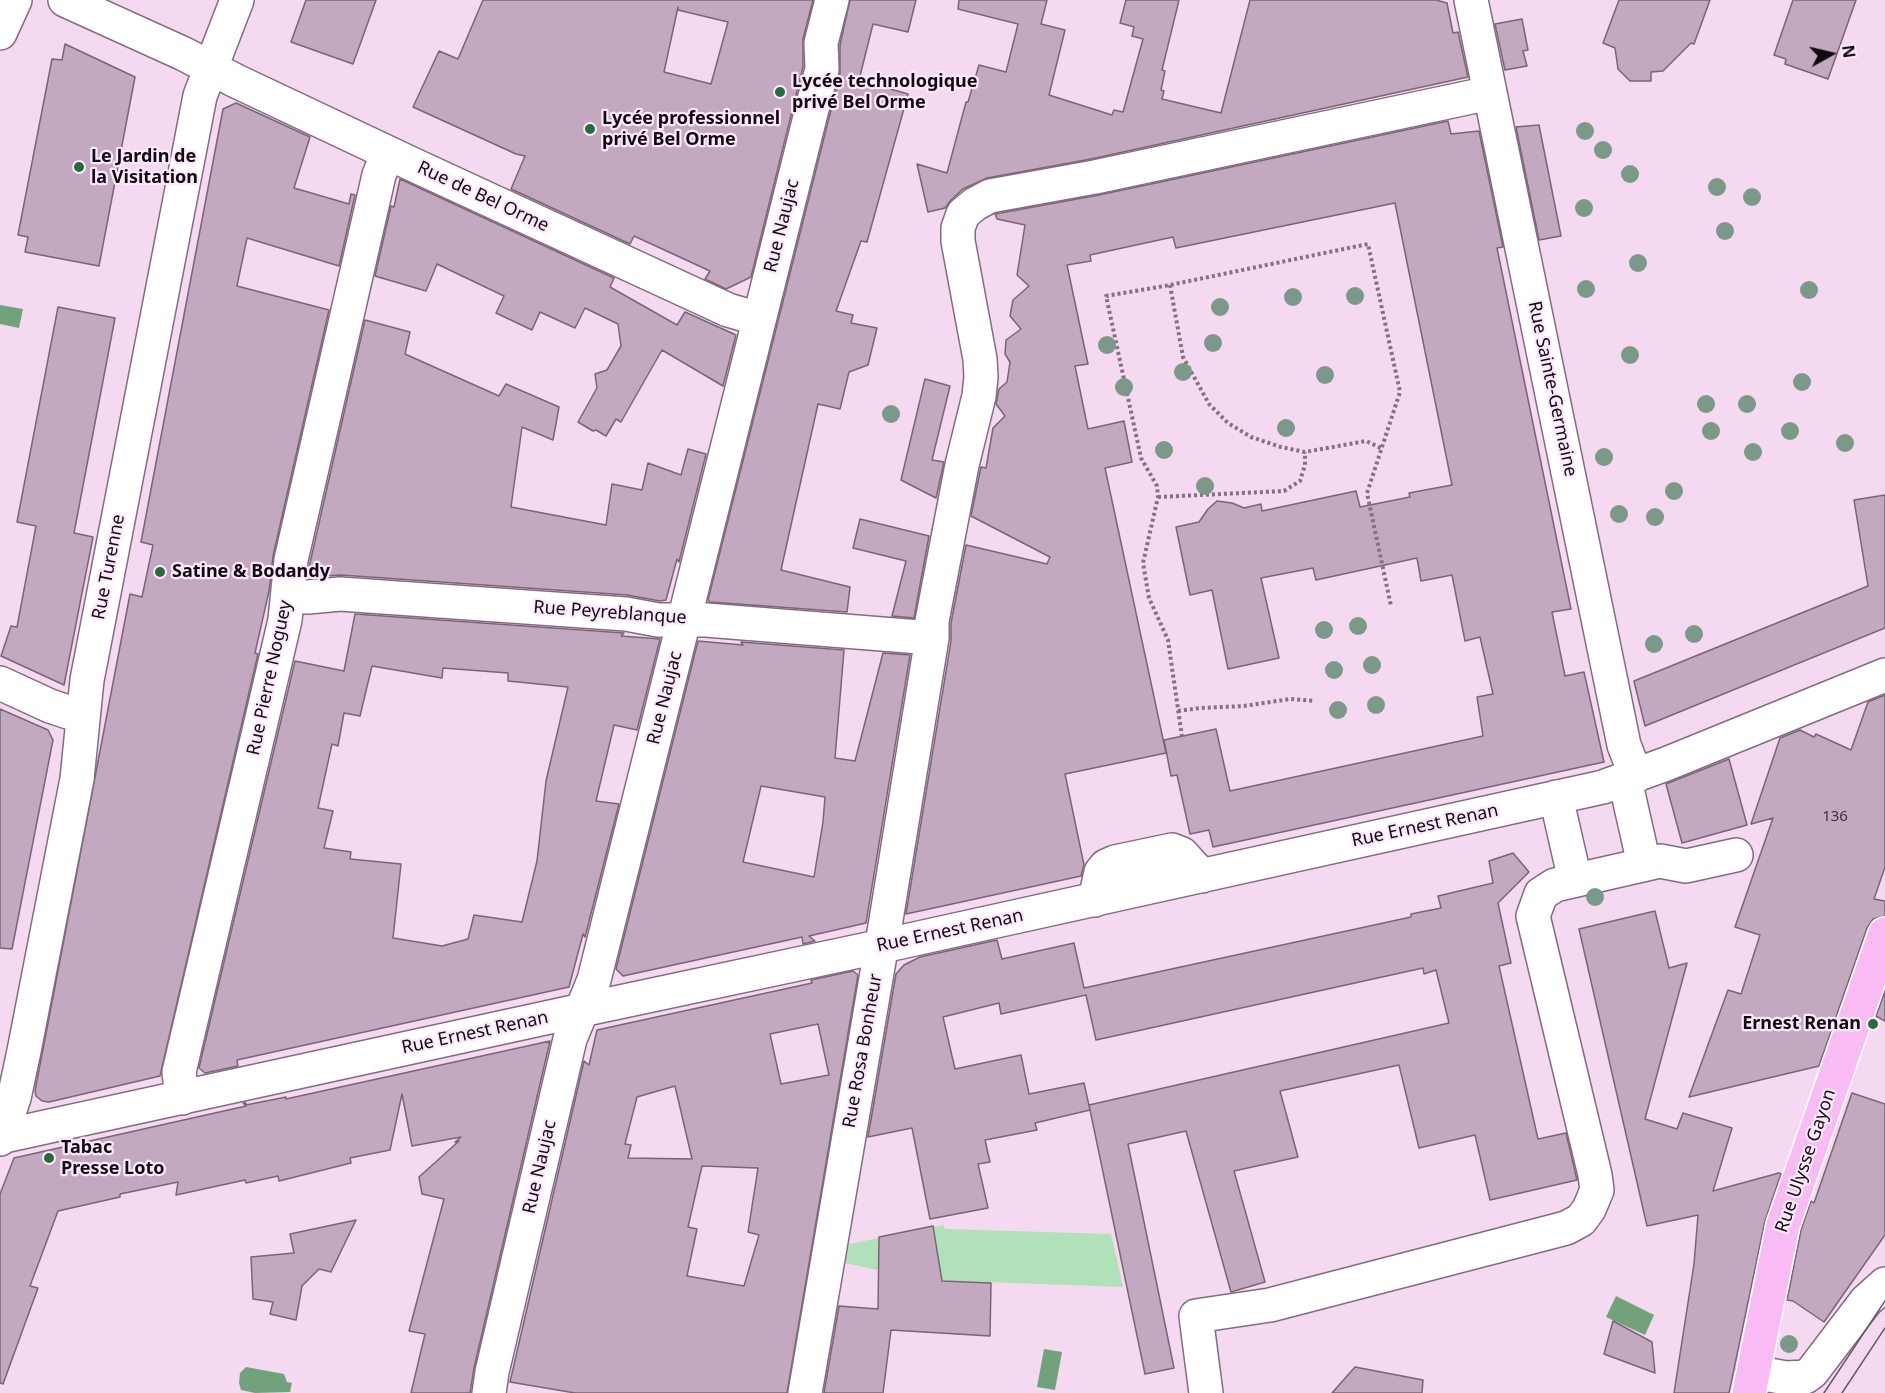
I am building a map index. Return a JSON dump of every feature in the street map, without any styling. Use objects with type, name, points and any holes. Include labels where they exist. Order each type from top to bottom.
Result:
[{"type":"main road","name":"Rue Ulysse Gayon","points":[[1751,1382],[1783,1224],[1885,934]]},
{"type":"street","points":[[0,33],[15,0]]},
{"type":"street","name":"Rue de Bel Orme","points":[[65,0],[728,310],[759,320]]},
{"type":"street","name":"Rue Turenne","points":[[2,1132],[24,1051],[77,779],[89,669],[195,119],[200,96],[237,0]]},
{"type":"street","name":"Rue Naujac","points":[[489,1393],[570,1039],[594,980],[822,69],[821,43],[832,0]]},
{"type":"street","name":"Rue Sainte-Germaine","points":[[1471,0],[1624,745],[1644,864]]},
{"type":"street","name":"Rue Rosa Bonheur","points":[[805,1393],[932,638],[932,621],[981,377],[980,359],[958,242],[958,228],[963,214],[990,196],[1095,177],[1490,93]]},
{"type":"street","name":"Rue Pierre Noguey","points":[[182,1098],[179,1071],[285,620],[294,548],[379,175],[388,153]]},
{"type":"street","name":"Rue Peyreblanque","points":[[288,596],[340,594],[626,614],[658,620],[932,638]]},
{"type":"street","name":"Rue Ernest Renan","points":[[2,1132],[182,1098],[1095,900],[1556,797],[1630,778],[1885,675]]},
{"type":"street","points":[[0,683],[50,706],[83,714]]},
{"type":"street","points":[[1556,797],[1575,880]]},
{"type":"street","points":[[1206,1393],[1196,1316],[1270,1305],[1555,1231],[1581,1220],[1597,1190],[1533,916],[1541,894],[1555,885],[1644,864],[1660,861],[1686,866],[1736,855]]},
{"type":"street","points":[[1751,1382],[1805,1377],[1812,1372],[1866,1301],[1885,1284]]},
{"type":"path","points":[[1182,736],[1168,640],[1149,598],[1143,563],[1158,497],[1157,486],[1141,458],[1106,296],[1368,244],[1400,392],[1367,493],[1391,606]]},
{"type":"path","points":[[1170,285],[1184,357],[1209,404],[1228,423],[1251,437],[1305,452],[1366,441],[1381,448]]},
{"type":"path","points":[[1158,497],[1284,491],[1300,481],[1305,465],[1305,452]]},
{"type":"path","points":[[1178,711],[1244,706],[1290,699],[1314,701]]},
{"type":"shaded area","points":[[0,305],[23,309],[19,328],[0,324]]},
{"type":"shaded area","points":[[943,1225],[945,1229],[1111,1234],[1123,1287],[878,1278],[878,1270],[845,1263],[849,1244]]},
{"type":"shaded area","points":[[1616,1296],[1654,1315],[1645,1335],[1606,1317]]},
{"type":"shaded area","points":[[1044,1349],[1062,1352],[1055,1390],[1037,1387]]},
{"type":"shaded area","points":[[246,1367],[284,1374],[287,1382],[292,1383],[290,1392],[255,1393],[241,1390],[240,1373]]},
{"type":"building","points":[[306,0],[376,0],[353,64],[291,42]]},
{"type":"building","points":[[483,0],[813,0],[803,39],[803,67],[751,277],[726,289],[705,279],[710,271],[634,236],[630,244],[511,189],[525,156],[413,107],[439,51],[458,59]],"holes":[[[678,7],[678,10],[728,22],[711,84],[664,72]]]},
{"type":"building","points":[[850,0],[916,0],[908,32],[873,24],[859,80],[908,94],[867,242],[861,241],[836,311],[853,315],[851,323],[877,328],[868,365],[849,372],[840,409],[818,404],[781,570],[850,587],[847,612],[710,602],[708,600],[840,74],[840,45]]},
{"type":"building","points":[[959,0],[1047,0],[1041,24],[1065,30],[1049,95],[1112,115],[1114,110],[1123,112],[1143,39],[1132,36],[1134,27],[1120,23],[1126,0],[1179,0],[1162,70],[1165,71],[1161,90],[1164,91],[1162,99],[1221,113],[1250,0],[1436,0],[1447,3],[1453,33],[1458,32],[1468,77],[1091,159],[987,178],[963,189],[945,208],[928,212],[917,164],[947,173],[966,102],[968,102],[979,65],[1006,72],[1018,24],[958,9]]},
{"type":"building","points":[[1619,0],[1710,0],[1694,44],[1691,43],[1663,71],[1651,72],[1651,81],[1630,81],[1618,69],[1615,48],[1603,43]]},
{"type":"building","points":[[1793,0],[1856,0],[1828,79],[1785,64],[1786,59],[1774,55]]},
{"type":"building","points":[[1522,19],[1528,50],[1523,51],[1527,66],[1505,70],[1495,24]]},
{"type":"building","name":"Le Jardin de la Visitation","points":[[65,44],[135,77],[99,266],[25,252],[28,237],[18,235],[52,59],[62,60]]},
{"type":"building","points":[[236,103],[310,137],[294,188],[349,204],[351,194],[355,195],[339,266],[247,238],[237,286],[329,310],[273,556],[269,591],[255,653],[258,654],[160,1076],[49,1102],[42,1101],[36,1096],[35,1091],[130,594],[142,597],[153,545],[141,542],[223,109]]},
{"type":"building","points":[[1448,121],[1451,134],[1479,131],[1503,247],[1497,248],[1571,609],[1552,612],[1565,676],[1584,672],[1604,762],[1213,847],[1209,830],[1190,834],[1177,775],[1171,776],[1164,740],[1216,729],[1230,791],[1483,736],[1477,697],[1493,694],[1480,637],[1465,641],[1452,575],[1421,581],[1417,558],[1316,580],[1313,568],[1261,578],[1279,658],[1228,669],[1212,590],[1190,595],[1176,527],[1199,522],[1217,501],[1232,503],[1244,508],[1261,504],[1262,511],[1356,491],[1360,507],[1410,497],[1409,493],[1452,485],[1395,203],[1176,248],[1173,237],[1090,255],[1091,261],[1067,265],[1088,364],[1075,366],[1088,429],[1124,421],[1132,462],[1105,468],[1166,753],[1065,774],[1084,865],[1081,876],[906,914],[951,641],[951,623],[966,545],[1047,564],[1050,557],[971,516],[981,467],[986,468],[993,428],[1005,416],[996,404],[999,389],[1007,382],[1010,362],[1005,354],[1006,340],[1021,329],[1010,316],[1013,300],[1029,286],[1017,275],[1025,225],[997,219],[995,214],[1099,195]]},
{"type":"building","points":[[1539,125],[1561,236],[1539,240],[1516,127]]},
{"type":"building","points":[[400,179],[614,278],[610,287],[677,325],[685,312],[736,335],[723,386],[662,350],[621,422],[616,419],[606,436],[578,422],[597,388],[595,374],[607,370],[621,346],[618,324],[585,308],[575,328],[540,312],[532,330],[496,313],[504,296],[437,264],[426,291],[375,276],[391,206],[394,207]]},
{"type":"building","points":[[58,307],[115,318],[74,533],[93,537],[64,685],[1,656],[11,626],[17,627],[36,526],[17,522]]},
{"type":"building","points":[[365,320],[410,332],[405,354],[499,396],[506,384],[559,407],[553,440],[522,427],[511,507],[606,525],[612,484],[642,490],[648,463],[681,475],[688,449],[706,454],[679,562],[677,559],[666,600],[627,595],[341,575],[311,577],[310,563]]},
{"type":"building","points":[[925,379],[950,386],[932,460],[944,462],[936,498],[901,480]]},
{"type":"building","points":[[1885,495],[1885,628],[1645,726],[1634,681],[1868,586],[1854,500]]},
{"type":"building","points":[[860,519],[929,536],[914,618],[892,616],[906,561],[853,548]]},
{"type":"building","points":[[355,614],[624,633],[621,636],[660,639],[637,730],[614,725],[596,801],[619,804],[585,937],[583,934],[569,987],[237,1060],[238,1066],[205,1073],[199,1068],[295,661],[344,671]],"holes":[[[372,666],[442,678],[443,668],[508,673],[508,681],[568,687],[546,781],[537,861],[522,922],[474,915],[468,939],[442,946],[393,938],[401,864],[350,859],[351,852],[324,848],[333,811],[318,808],[332,744],[338,746],[344,713],[360,716]]]},
{"type":"building","points":[[698,641],[844,650],[835,758],[855,761],[883,653],[910,655],[866,923],[809,936],[815,941],[803,944],[802,937],[623,976],[616,969]],"holes":[[[761,786],[825,797],[814,877],[743,862]]]},
{"type":"building","points":[[1885,695],[1885,867],[1874,899],[1885,901],[1885,916],[1873,919],[1867,928],[1819,1066],[1689,1097],[1728,990],[1741,994],[1760,935],[1735,927],[1773,818],[1751,824],[1780,738],[1800,730],[1814,737],[1816,734],[1851,750],[1868,702]]},
{"type":"building","points":[[0,709],[48,730],[53,740],[12,949],[0,948]]},
{"type":"building","points":[[1729,759],[1747,825],[1682,843],[1666,784]]},
{"type":"building","points":[[1513,853],[1529,872],[1498,903],[1511,963],[1499,966],[1538,1139],[1566,1133],[1577,1180],[1490,1200],[1475,1135],[1419,1148],[1399,1065],[1280,1091],[1298,1157],[1234,1171],[1265,1282],[1231,1292],[1186,1131],[1128,1144],[1174,1368],[1145,1374],[1089,1105],[1449,1023],[1436,970],[1424,974],[1423,968],[1096,1040],[1086,995],[1001,1014],[999,1003],[943,1017],[955,1069],[1021,1055],[1029,1094],[1084,1083],[1090,1110],[1035,1123],[1037,1130],[985,1140],[990,1162],[978,1164],[988,1208],[930,1219],[912,1128],[868,1137],[896,974],[904,965],[920,957],[997,940],[1002,959],[1074,943],[1084,988],[1411,917],[1411,914],[1441,908],[1438,896],[1493,883],[1489,861]]},
{"type":"building","points":[[1655,911],[1669,968],[1687,963],[1645,1119],[1677,1129],[1683,1113],[1732,1128],[1713,1191],[1781,1174],[1765,1221],[1729,1393],[1674,1393],[1694,1264],[1698,1215],[1647,1226],[1579,929]]},
{"type":"building","points":[[853,971],[858,975],[787,1393],[575,1393],[510,1382],[584,1061],[589,1065],[597,1030],[812,983],[811,980]],"holes":[[[818,1024],[829,1075],[781,1084],[770,1034]],[[675,1086],[692,1159],[628,1158],[631,1145],[625,1144],[637,1097]],[[702,1166],[758,1168],[748,1232],[759,1235],[744,1286],[687,1276],[697,1229],[688,1227]]]},
{"type":"building","points":[[1885,991],[1885,1021],[1876,1016]]},
{"type":"building","points":[[550,1041],[470,1393],[411,1393],[425,1334],[409,1331],[444,1199],[422,1194],[419,1177],[461,1137],[412,1146],[402,1094],[390,1150],[350,1158],[351,1163],[279,1181],[278,1176],[246,1183],[245,1180],[176,1195],[178,1182],[120,1194],[120,1197],[58,1211],[30,1286],[38,1288],[3,1384],[0,1383],[0,1194],[14,1158],[246,1106],[243,1103],[246,1105],[286,1097],[286,1099]]},
{"type":"building","points":[[1852,1093],[1885,1104],[1885,1235],[1824,1322],[1793,1301],[1787,1300],[1801,1230],[1811,1201],[1814,1203]]},
{"type":"building","points":[[356,1220],[331,1272],[319,1269],[302,1286],[296,1320],[270,1314],[273,1302],[253,1299],[251,1257],[294,1253],[290,1234]]},
{"type":"building","points":[[933,1226],[942,1281],[991,1283],[990,1336],[891,1330],[883,1393],[824,1393],[839,1306],[878,1309],[879,1237]]},
{"type":"building","points":[[1613,1321],[1652,1342],[1655,1373],[1604,1354]]},
{"type":"building","points":[[1355,1367],[1423,1380],[1422,1393],[1332,1393]]},
{"type":"tram line","points":[[1824,1393],[1885,1301]]},
{"type":"tram line","points":[[1842,1393],[1885,1328]]},
{"type":"place","name":"Lycée technologique privé Bel Orme","points":[[780,92]]},
{"type":"place","name":"Lycée professionnel privé Bel Orme","points":[[590,129]]},
{"type":"place","name":"Le Jardin de la Visitation","points":[[79,167]]},
{"type":"place","name":"Satine & Bodandy","points":[[160,572]]},
{"type":"place","name":"Ernest Renan","points":[[1873,1024]]},
{"type":"place","name":"Tabac Presse Loto","points":[[49,1158]]}]
